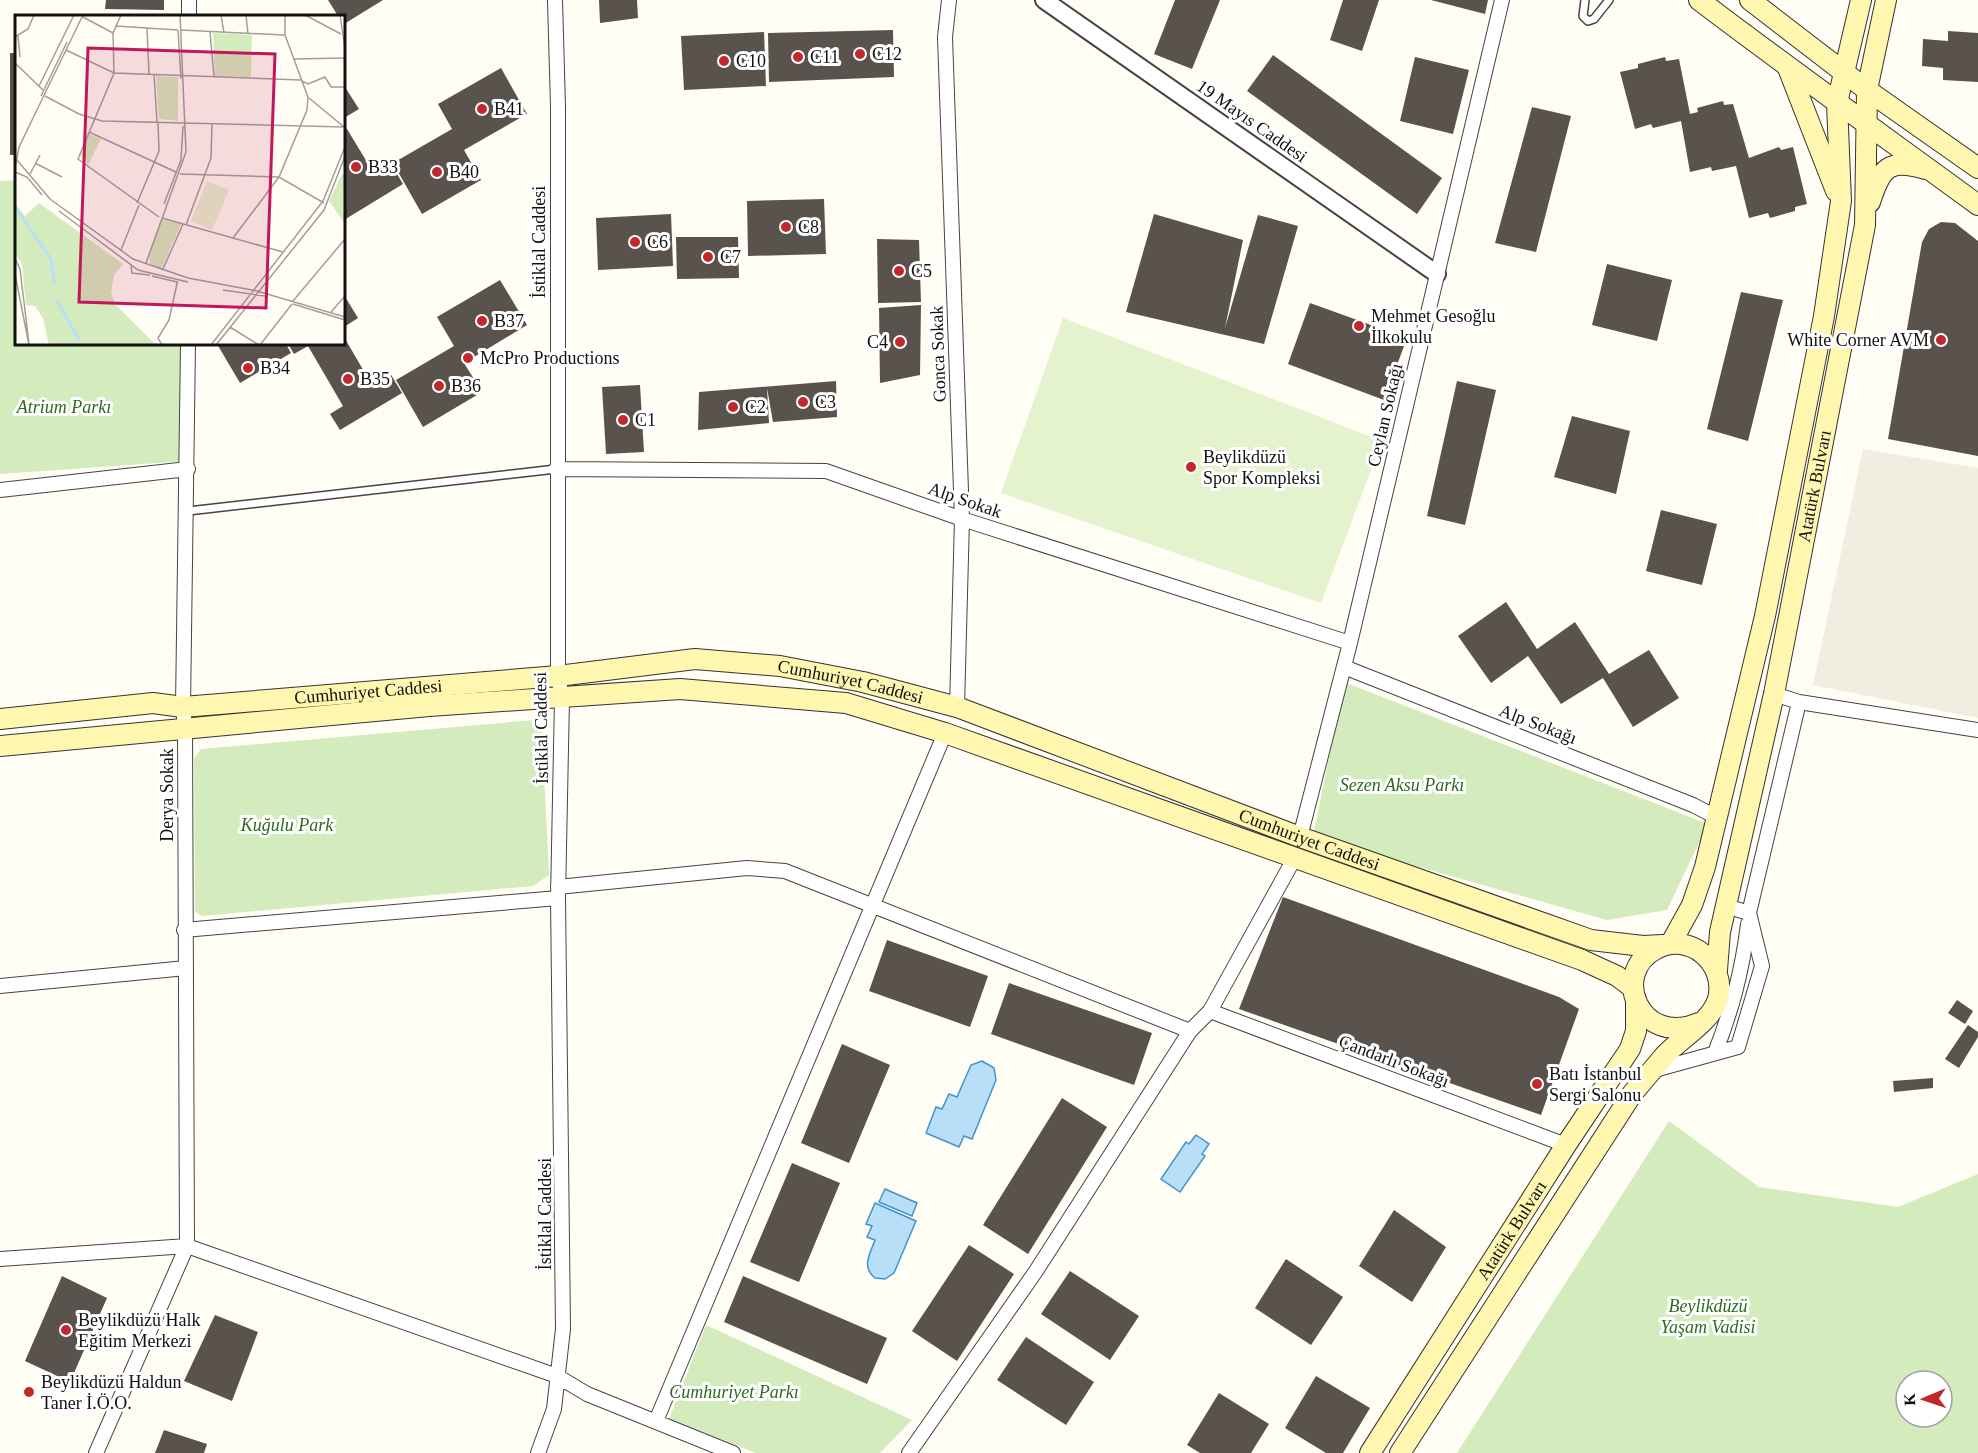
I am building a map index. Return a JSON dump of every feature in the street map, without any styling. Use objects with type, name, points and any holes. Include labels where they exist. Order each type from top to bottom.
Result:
[{"type":"main road","points":[[1699,0],[1866,126],[1904,149],[1978,205]]},
{"type":"main road","points":[[1750,0],[1867,90],[1978,168]]},
{"type":"main road","name":"Atatürk Bulvarı","points":[[1667,944],[1692,905],[1718,818],[1765,616],[1824,316],[1841,201],[1837,103],[1861,0]]},
{"type":"main road","name":"Atatürk Bulvarı","points":[[1717,970],[1717,955],[1726,906],[1774,694],[1865,216],[1867,90],[1886,0]]},
{"type":"main road","points":[[1788,68],[1841,201]]},
{"type":"main road","points":[[1865,216],[1880,174],[1889,168],[1911,165],[1927,170],[1943,179]]},
{"type":"main road","name":"Cumhuriyet Caddesi","points":[[0,719],[153,703],[183,707],[558,676],[695,659],[780,666],[842,678],[957,707],[1300,837],[1591,939],[1643,946],[1667,944]]},
{"type":"main road","name":"Cumhuriyet Caddesi","points":[[0,746],[429,706],[680,688],[846,703],[945,733],[1582,960],[1617,976],[1635,995]]},
{"type":"main road","points":[[945,733],[957,707]]},
{"type":"main road","points":[[1294,859],[1300,837]]},
{"type":"main road","points":[[1400,1453],[1610,1127],[1651,1071],[1699,1023],[1714,1008],[1718,997],[1717,970],[1704,953],[1693,946],[1667,944],[1644,958],[1637,968],[1635,995],[1650,1020],[1665,1028],[1686,1029],[1699,1023]]},
{"type":"main road","name":"Atatürk Bulvarı","points":[[1370,1453],[1566,1145],[1630,1049],[1636,1031],[1635,995]]},
{"type":"street","name":"İstiklal Caddesi","points":[[538,1453],[554,1409],[563,1329],[558,892],[562,698],[558,676],[556,469],[558,107],[555,0]]},
{"type":"street","name":"Gonca Sokak","points":[[949,0],[945,37],[962,519],[957,707]]},
{"type":"street","name":"19 Mayıs Caddesi","points":[[1044,0],[1437,274]]},
{"type":"street","name":"Ceylan Sokağı","points":[[1300,837],[1350,643],[1502,0]]},
{"type":"street","name":"Derya Sokak","points":[[187,1246],[185,728],[183,707],[188,511],[188,345]]},
{"type":"street","points":[[0,490],[188,469]]},
{"type":"street","name":"Alp Sokak","points":[[556,469],[826,471],[962,519],[1350,643]]},
{"type":"street","name":"Alp Sokağı","points":[[1344,667],[1694,805],[1718,818]]},
{"type":"street","points":[[1774,694],[1799,702],[1978,730]]},
{"type":"street","points":[[1651,1071],[1738,1047],[1762,966],[1749,913],[1799,702]]},
{"type":"street","points":[[656,1421],[945,733]]},
{"type":"street","points":[[909,1453],[1036,1271],[1190,1031],[1210,1011],[1294,859]]},
{"type":"street","points":[[184,930],[558,892],[747,868],[785,871],[1190,1031]]},
{"type":"street","points":[[1726,906],[1749,913]]},
{"type":"street","points":[[0,986],[186,969]]},
{"type":"street","name":"Çandarlı Sokağı","points":[[1210,1011],[1566,1145]]},
{"type":"street","points":[[96,1453],[187,1246]]},
{"type":"street","points":[[0,1259],[187,1246],[557,1376],[587,1394],[733,1453]]},
{"type":"lane","points":[[1585,0],[1582,16],[1588,21],[1594,19],[1609,0]]},
{"type":"lane","points":[[188,511],[556,469]]},
{"type":"green space","name":"Atrium Parkı","points":[[15,180],[15,345],[183,345],[186,461],[0,474],[0,181]]},
{"type":"green space","name":"Beylikdüzü Spor Kompleksi","points":[[1063,318],[1382,441],[1321,603],[1001,493]]},
{"type":"green space","name":"Sezen Aksu Parkı","points":[[1344,682],[1708,824],[1667,910],[1607,920],[1313,837]]},
{"type":"green space","name":"Kuğulu Park","points":[[535,720],[542,732],[549,875],[533,886],[202,916],[195,912],[194,759],[201,749]]},
{"type":"green space","name":"Beylikdüzü Yaşam Vadisi","points":[[1669,1121],[1759,1187],[1898,1207],[1978,1174],[1978,1453],[1457,1453]]},
{"type":"green space","name":"Cumhuriyet Parkı","points":[[706,1325],[912,1420],[880,1453],[756,1453],[669,1419]]},
{"type":"shaded area","points":[[1863,449],[1978,468],[1978,718],[1813,685]]},
{"type":"water","points":[[982,1061],[994,1068],[996,1080],[972,1139],[964,1136],[959,1147],[926,1133],[936,1107],[942,1109],[949,1094],[957,1097],[971,1065]]},
{"type":"water","points":[[1196,1135],[1209,1144],[1202,1154],[1205,1156],[1180,1192],[1161,1179],[1186,1142],[1189,1144]]},
{"type":"water","points":[[885,1189],[917,1203],[912,1216],[879,1202]]},
{"type":"water","points":[[875,1203],[916,1221],[894,1273],[885,1279],[875,1278],[868,1269],[869,1255],[875,1240],[867,1237],[872,1226],[866,1224]]},
{"type":"building","points":[[106,0],[164,0],[164,10],[105,9]]},
{"type":"building","points":[[328,0],[383,0],[345,23],[345,15],[337,15]]},
{"type":"building","points":[[599,0],[637,0],[638,18],[600,23]]},
{"type":"building","points":[[1175,0],[1220,0],[1192,69],[1154,54]]},
{"type":"building","points":[[1343,0],[1379,0],[1362,51],[1330,40]]},
{"type":"building","points":[[1431,0],[1488,0],[1485,14]]},
{"type":"building","points":[[893,30],[894,77],[769,82],[768,33]]},
{"type":"building","points":[[1948,31],[1978,33],[1978,82],[1943,80],[1943,68],[1922,66],[1923,39],[1948,41]]},
{"type":"building","name":"C10","points":[[764,32],[766,86],[684,90],[681,36]]},
{"type":"building","points":[[10,53],[15,53],[15,155],[10,155]]},
{"type":"building","points":[[1273,55],[1442,178],[1417,214],[1247,91]]},
{"type":"building","points":[[1415,57],[1469,70],[1453,134],[1400,121]]},
{"type":"building","points":[[1665,57],[1666,61],[1679,59],[1690,114],[1698,112],[1697,108],[1723,101],[1724,105],[1733,104],[1749,158],[1779,147],[1781,150],[1793,147],[1807,204],[1795,207],[1795,211],[1770,218],[1768,213],[1749,218],[1736,166],[1712,171],[1711,167],[1690,172],[1681,121],[1653,128],[1651,124],[1635,129],[1620,72],[1638,68],[1638,64]]},
{"type":"building","points":[[501,68],[527,114],[464,150],[481,180],[422,214],[393,163],[452,129],[438,104]]},
{"type":"building","name":"B33","points":[[345,87],[359,109],[345,117]]},
{"type":"building","points":[[1532,107],[1571,116],[1536,252],[1495,243]]},
{"type":"building","name":"B33","points":[[345,126],[373,172],[390,162],[403,184],[345,219]]},
{"type":"building","name":"C8","points":[[824,199],[826,254],[748,256],[747,201]]},
{"type":"building","name":"C6","points":[[671,214],[673,266],[598,270],[596,218]]},
{"type":"building","points":[[1154,214],[1243,240],[1225,328],[1258,215],[1298,226],[1264,344],[1126,312]]},
{"type":"building","name":"White Corner AVM","points":[[1941,222],[1955,223],[1978,241],[1978,456],[1888,439],[1922,242],[1929,229]]},
{"type":"building","name":"C7","points":[[676,237],[738,237],[739,278],[677,279]]},
{"type":"building","name":"C5","points":[[877,239],[919,240],[921,302],[878,303]]},
{"type":"building","points":[[1607,264],[1672,280],[1657,341],[1592,325]]},
{"type":"building","points":[[500,280],[527,325],[464,363],[482,392],[423,427],[396,380],[454,346],[437,317]]},
{"type":"building","points":[[1741,292],[1783,300],[1748,441],[1707,429]]},
{"type":"building","name":"B35","points":[[345,297],[358,318],[345,326]]},
{"type":"building","points":[[1310,303],[1407,338],[1384,400],[1288,364]]},
{"type":"building","name":"C4","points":[[921,305],[920,375],[880,383],[879,308]]},
{"type":"building","name":"B35","points":[[345,339],[372,385],[390,373],[402,393],[340,430],[330,414],[343,406],[308,346],[294,354],[289,345],[345,345]]},
{"type":"building","name":"B34","points":[[218,345],[287,345],[291,353],[240,383]]},
{"type":"building","points":[[836,381],[837,417],[773,422],[767,388],[769,423],[698,430],[699,392]]},
{"type":"building","points":[[1457,381],[1496,390],[1465,525],[1427,516]]},
{"type":"building","name":"C1","points":[[640,385],[644,452],[606,454],[602,387]]},
{"type":"building","points":[[1572,416],[1630,431],[1616,494],[1554,477]]},
{"type":"building","points":[[1661,510],[1717,524],[1702,585],[1646,571]]},
{"type":"building","points":[[1506,602],[1537,649],[1575,622],[1609,674],[1649,650],[1679,698],[1633,727],[1603,678],[1561,704],[1528,656],[1491,683],[1458,636]]},
{"type":"building","points":[[1283,897],[1559,997],[1579,1009],[1541,1115],[1239,1009]]},
{"type":"building","points":[[887,940],[988,976],[970,1027],[869,991]]},
{"type":"building","points":[[1009,983],[1152,1033],[1134,1085],[991,1034]]},
{"type":"building","points":[[1957,1000],[1973,1011],[1965,1024],[1948,1013]]},
{"type":"building","points":[[1968,1025],[1978,1032],[1978,1037],[1959,1068],[1945,1059]]},
{"type":"building","points":[[842,1044],[890,1065],[849,1163],[801,1143]]},
{"type":"building","points":[[1933,1078],[1933,1088],[1894,1092],[1893,1081]]},
{"type":"building","points":[[1062,1098],[1107,1127],[1028,1254],[983,1225]]},
{"type":"building","points":[[792,1163],[840,1183],[799,1282],[750,1262]]},
{"type":"building","points":[[1394,1210],[1446,1247],[1412,1302],[1359,1266]]},
{"type":"building","points":[[969,1245],[1014,1274],[957,1361],[912,1331]]},
{"type":"building","points":[[1286,1259],[1343,1297],[1311,1345],[1255,1308]]},
{"type":"building","points":[[1070,1271],[1139,1316],[1110,1360],[1041,1314]]},
{"type":"building","name":"Beylikdüzü Halk Eğitim Merkezi","points":[[62,1276],[107,1298],[70,1382],[25,1361]]},
{"type":"building","points":[[743,1276],[887,1338],[867,1384],[724,1322]]},
{"type":"building","points":[[215,1315],[258,1332],[232,1401],[184,1381]]},
{"type":"building","points":[[1026,1337],[1094,1382],[1066,1425],[997,1380]]},
{"type":"building","points":[[1316,1376],[1370,1408],[1343,1453],[1326,1453],[1285,1428]]},
{"type":"building","points":[[1219,1393],[1269,1424],[1251,1453],[1200,1453],[1187,1445]]},
{"type":"building","points":[[164,1430],[207,1444],[204,1453],[155,1453]]},
{"type":"place","name":"C12","points":[[860,54]]},
{"type":"place","name":"C11","points":[[798,57]]},
{"type":"place","name":"C10","points":[[724,61]]},
{"type":"place","name":"B41","points":[[482,109]]},
{"type":"place","name":"B33","points":[[356,167]]},
{"type":"place","name":"B40","points":[[437,172]]},
{"type":"place","name":"C8","points":[[786,227]]},
{"type":"place","name":"C6","points":[[635,242]]},
{"type":"place","name":"C7","points":[[708,257]]},
{"type":"place","name":"C5","points":[[899,271]]},
{"type":"place","name":"B37","points":[[482,321]]},
{"type":"place","name":"Mehmet Gesoğlu İlkokulu","points":[[1359,326]]},
{"type":"place","name":"White Corner AVM","points":[[1941,340]]},
{"type":"place","name":"C4","points":[[900,342]]},
{"type":"place","name":"McPro Productions","points":[[468,358]]},
{"type":"place","name":"B34","points":[[248,368]]},
{"type":"place","name":"B35","points":[[348,379]]},
{"type":"place","name":"B36","points":[[439,386]]},
{"type":"place","name":"C3","points":[[803,402]]},
{"type":"place","name":"C2","points":[[733,407]]},
{"type":"place","name":"C1","points":[[623,420]]},
{"type":"place","name":"Beylikdüzü Spor Kompleksi","points":[[1191,467]]},
{"type":"place","name":"Batı İstanbul Sergi Salonu","points":[[1537,1084]]},
{"type":"place","name":"Beylikdüzü Halk Eğitim Merkezi","points":[[66,1330]]},
{"type":"place","name":"Beylikdüzü Haldun Taner İ.Ö.O.","points":[[29,1392]]}]
